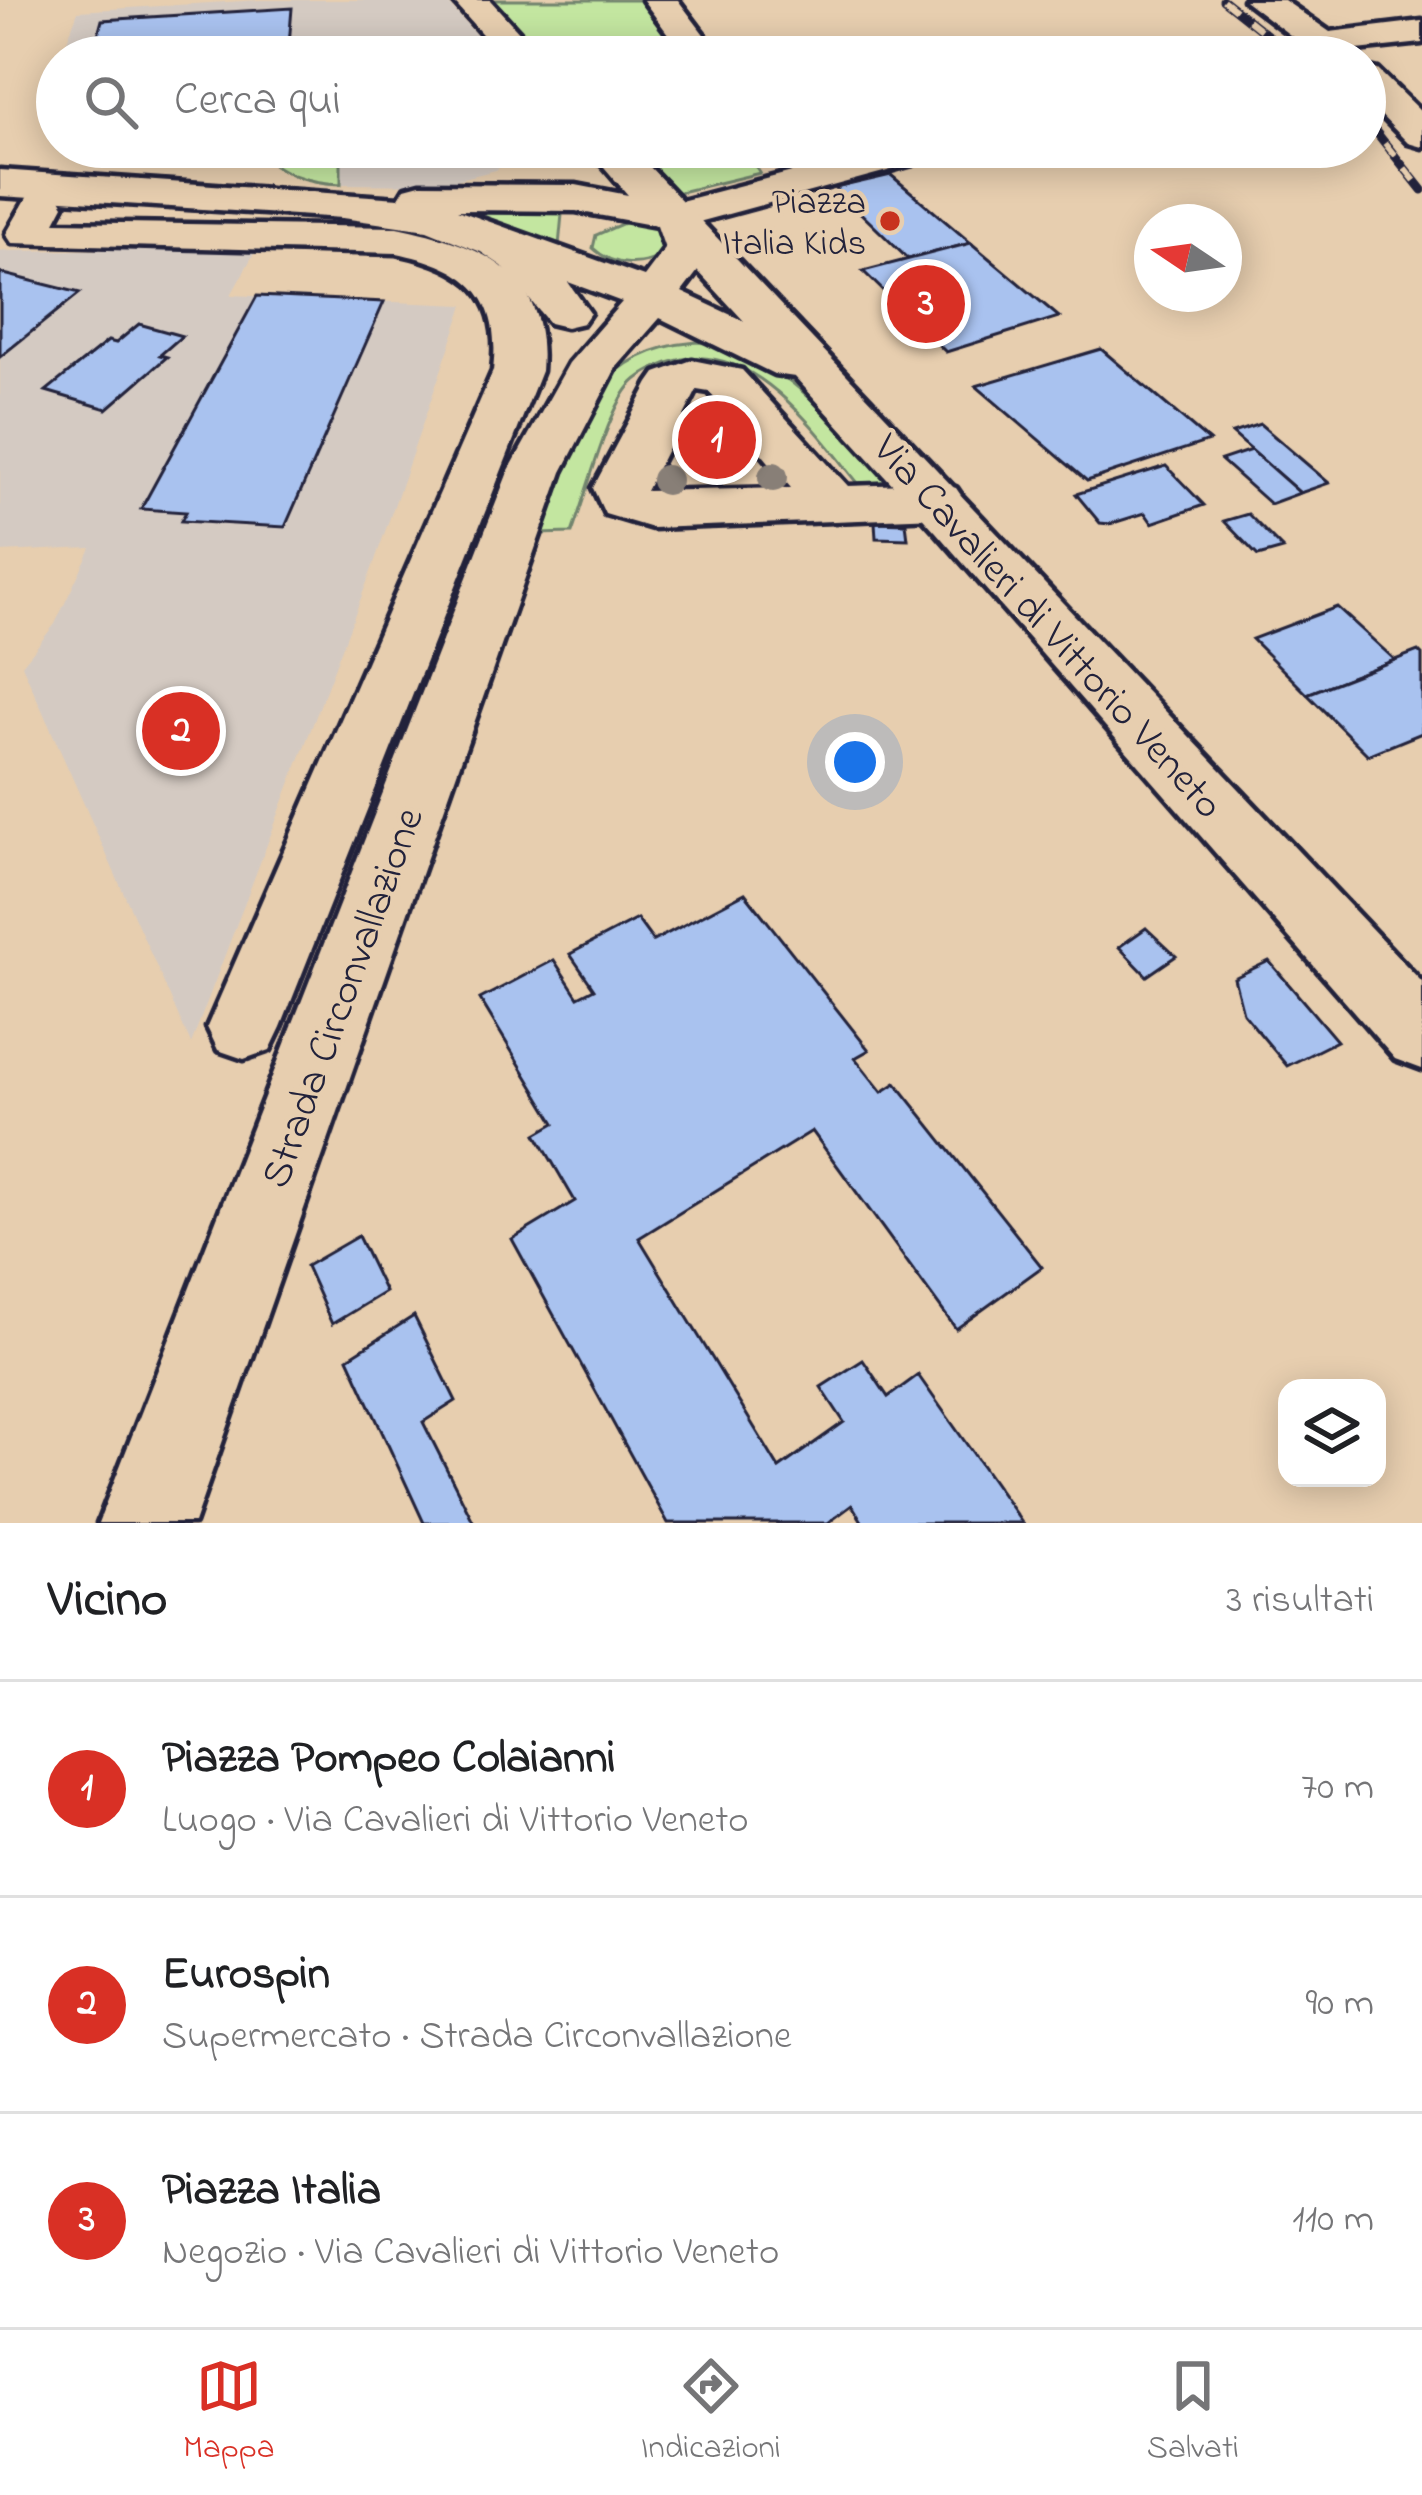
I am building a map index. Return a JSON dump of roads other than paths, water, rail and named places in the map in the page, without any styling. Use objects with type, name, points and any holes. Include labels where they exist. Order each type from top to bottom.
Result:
[{"type":"main road","points":[[470,0],[503,36]]},
{"type":"main road","points":[[185,210],[431,196],[505,180],[527,168]]},
{"type":"main road","points":[[536,472],[564,356],[573,254],[558,168]]},
{"type":"main road","name":"Via Cavalieri di Vittorio Veneto","points":[[626,168],[678,228],[853,407],[1422,1035]]},
{"type":"main road","points":[[431,196],[630,273],[680,258],[678,228]]},
{"type":"main road","points":[[185,210],[378,208],[432,218],[493,240],[573,254],[744,337],[800,368],[853,407]]},
{"type":"main road","points":[[573,254],[678,228]]},
{"type":"main road","points":[[536,472],[594,363],[654,297],[678,228]]},
{"type":"main road","points":[[594,363],[630,346],[680,334],[744,337]]},
{"type":"main road","name":"Strada Circonvallazione","points":[[146,1523],[536,472]]},
{"type":"street","points":[[660,0],[687,36]]},
{"type":"street","points":[[1261,0],[1315,36]]},
{"type":"street","points":[[1386,40],[1422,32]]},
{"type":"street","points":[[1386,99],[1422,135]]},
{"type":"street","points":[[786,168],[797,183]]},
{"type":"street","points":[[678,228],[797,183],[854,168]]},
{"type":"street","points":[[14,198],[27,234],[185,210],[426,245],[483,271],[508,293],[518,315],[523,346],[517,371],[244,1028]]},
{"type":"street","points":[[835,503],[937,500]]},
{"type":"street","points":[[328,828],[402,829]]},
{"type":"railway","points":[[1223,0],[1268,36]]},
{"type":"railway","points":[[1386,145],[1422,190]]},
{"type":"place","name":"Piazza Italia Kids","points":[[890,221]]},
{"type":"place","name":"Piazza Italia","points":[[926,304]]},
{"type":"place","name":"Piazza Pompeo Colaianni","points":[[717,440]]},
{"type":"place","name":"Eurospin","points":[[181,731]]}]
